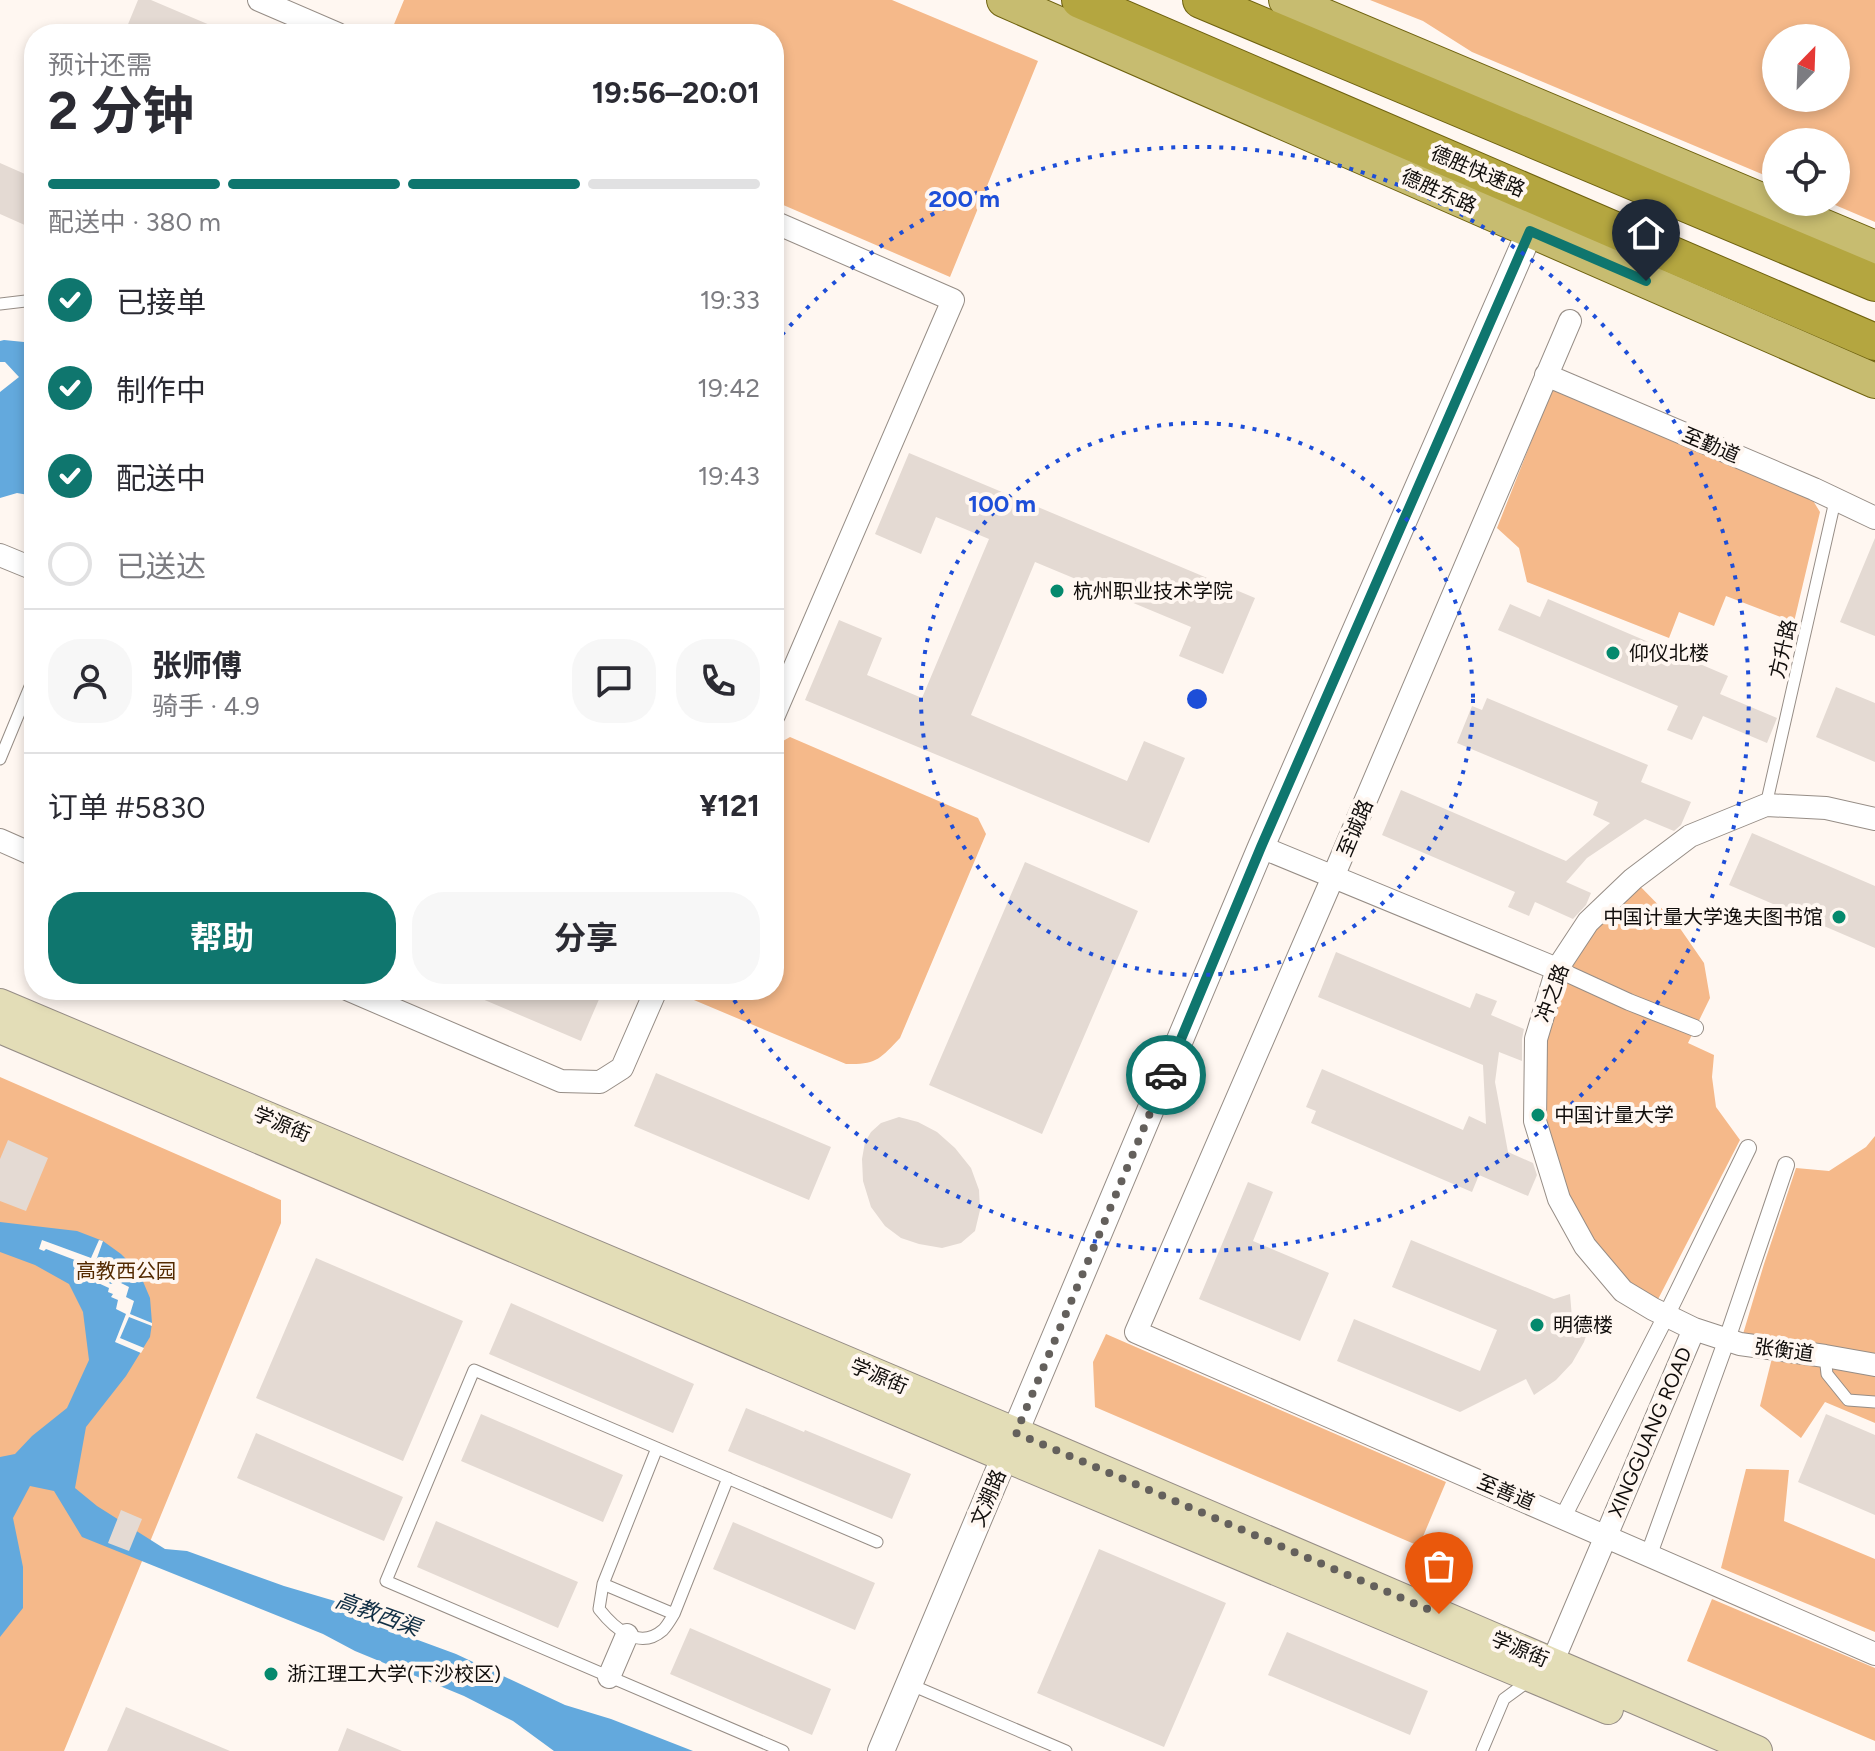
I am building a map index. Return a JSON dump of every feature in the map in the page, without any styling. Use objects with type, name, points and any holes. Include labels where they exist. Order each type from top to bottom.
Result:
[{"type":"highway","name":"德胜快速路","points":[[1080,0],[1875,342]]},
{"type":"highway","points":[[1201,0],[1875,283]]},
{"type":"main road","name":"德胜东路","points":[[1004,0],[1875,381]]},
{"type":"main road","points":[[1286,0],[1875,248]]},
{"type":"main road","points":[[1821,357],[1875,372]]},
{"type":"main road","name":"学源街","points":[[0,1004],[1011,1445]]},
{"type":"main road","name":"学源街","points":[[0,1028],[1011,1445],[1543,1670],[1757,1751]]},
{"type":"main road","name":"学源街","points":[[1543,1670],[1709,1751]]},
{"type":"street","points":[[259,0],[315,24]]},
{"type":"street","points":[[784,226],[953,300],[784,692]]},
{"type":"street","name":"文溯路","points":[[881,1751],[1261,847],[1530,231]]},
{"type":"street","name":"至诚路","points":[[1136,1332],[1570,321]]},
{"type":"street","name":"至勤道","points":[[1546,375],[1875,518]]},
{"type":"street","points":[[0,555],[24,565]]},
{"type":"street","name":"冲之路","points":[[1694,1329],[1623,1291],[1585,1246],[1559,1199],[1535,1121],[1536,1039],[1557,969],[1588,922],[1633,879],[1690,836],[1766,805],[1826,808],[1875,819]]},
{"type":"street","points":[[0,840],[24,851]]},
{"type":"street","points":[[1261,847],[1695,1028]]},
{"type":"street","points":[[372,1000],[561,1081],[600,1082],[622,1068],[652,1000]]},
{"type":"street","points":[[1563,1517],[1748,1148]]},
{"type":"street","points":[[1649,1554],[1786,1165]]},
{"type":"street","name":"张衡道","points":[[1694,1329],[1740,1344],[1875,1365]]},
{"type":"street","name":"XINGGUANG ROAD","points":[[1543,1670],[1606,1535],[1694,1329]]},
{"type":"street","name":"至善道","points":[[1136,1332],[1875,1654]]},
{"type":"street","points":[[609,1677],[627,1635]]},
{"type":"lane","points":[[0,304],[24,301]]},
{"type":"lane","name":"方升路","points":[[1766,805],[1835,501]]},
{"type":"lane","points":[[0,759],[24,701]]},
{"type":"lane","points":[[1825,1356],[1827,1374],[1848,1400],[1875,1402]]},
{"type":"lane","points":[[783,1751],[386,1581],[474,1370],[877,1542]]},
{"type":"lane","points":[[657,1448],[603,1584],[599,1609],[611,1625],[627,1635],[649,1638],[664,1629],[674,1614],[728,1478]]},
{"type":"lane","points":[[603,1584],[674,1614]]},
{"type":"lane","points":[[1482,1751],[1504,1699],[1543,1670]]},
{"type":"lane","points":[[909,1684],[1066,1751]]},
{"type":"green space","points":[[404,0],[892,0],[1038,61],[950,277],[784,205],[784,24],[394,24]]},
{"type":"green space","points":[[1370,0],[1875,0],[1875,222],[1850,211],[1850,128],[1762,128],[1762,174],[1472,52],[1423,21]]},
{"type":"green space","points":[[1552,389],[1812,499],[1820,512],[1794,622],[1726,596],[1714,626],[1679,612],[1669,638],[1527,582],[1519,548],[1497,528]]},
{"type":"green space","points":[[790,737],[978,818],[986,834],[900,1038],[871,1062],[846,1064],[694,1000],[784,1000],[784,740]]},
{"type":"green space","points":[[1633,879],[1677,924],[1704,963],[1710,998],[1688,1043],[1714,1055],[1712,1077],[1716,1107],[1740,1140],[1653,1309],[1585,1246],[1535,1121],[1557,969]]},
{"type":"green space","name":"高教西公园","points":[[0,1077],[281,1200],[281,1223],[64,1751],[0,1751]]},
{"type":"green space","points":[[1875,1136],[1875,1423],[1825,1402],[1801,1438],[1760,1406],[1774,1350],[1740,1344],[1796,1168],[1829,1171],[1866,1147]]},
{"type":"green space","points":[[1106,1334],[1446,1482],[1419,1546],[1095,1407],[1093,1362]]},
{"type":"green space","points":[[1746,1469],[1789,1470],[1784,1521],[1875,1559],[1875,1632],[1721,1568]]},
{"type":"green space","points":[[1712,1599],[1875,1668],[1875,1741],[1687,1661]]},
{"type":"water","points":[[0,341],[24,342],[24,494],[0,498],[0,392],[19,377],[5,362],[0,362]]},
{"type":"water","points":[[0,1222],[77,1231],[103,1241],[139,1272],[150,1298],[150,1337],[126,1376],[86,1427],[75,1488],[97,1506],[165,1549],[187,1551],[284,1586],[362,1609],[388,1629],[456,1654],[565,1705],[693,1751],[554,1751],[513,1721],[464,1696],[355,1651],[323,1634],[82,1537],[54,1491],[30,1486],[13,1518],[23,1567],[23,1608],[0,1637],[0,1457],[15,1454],[67,1408],[89,1360],[83,1312],[69,1284],[35,1265],[0,1252]]},
{"type":"pier","points":[[42,1240],[91,1258],[99,1240],[103,1241],[91,1275],[111,1284],[117,1281],[129,1287],[126,1297],[134,1301],[130,1314],[152,1323],[152,1326],[129,1317],[120,1338],[144,1348],[141,1353],[115,1342],[126,1314],[116,1309],[118,1300],[111,1297],[113,1294],[108,1292],[109,1288],[85,1277],[88,1265],[39,1249]]},
{"type":"building","points":[[138,0],[151,0],[207,24],[128,24]]},
{"type":"building","points":[[0,163],[24,174],[24,225],[0,214]]},
{"type":"building","points":[[909,453],[1255,598],[1223,674],[1179,656],[1191,627],[1035,562],[971,715],[1127,781],[1144,741],[1185,758],[1149,843],[805,700],[839,620],[882,638],[867,675],[922,698],[989,539],[936,517],[921,554],[875,534]]},
{"type":"building","points":[[1875,538],[1875,636],[1840,622]]},
{"type":"building","name":"仰仪北楼","points":[[1548,599],[1728,676],[1720,694],[1777,718],[1767,743],[1703,716],[1692,740],[1667,730],[1678,706],[1498,630],[1510,604],[1540,617]]},
{"type":"building","points":[[1836,687],[1875,703],[1875,762],[1816,737]]},
{"type":"building","points":[[1487,698],[1648,765],[1641,782],[1691,802],[1681,825],[1674,831],[1645,819],[1587,858],[1566,882],[1591,893],[1586,905],[1573,919],[1535,902],[1529,916],[1508,907],[1515,892],[1382,835],[1401,790],[1566,861],[1610,823],[1593,815],[1598,802],[1457,743],[1472,706],[1482,710]]},
{"type":"building","name":"中国计量大学逸夫图书馆","points":[[1752,833],[1875,886],[1875,948],[1729,885]]},
{"type":"building","points":[[1025,862],[1138,911],[1042,1134],[929,1085]]},
{"type":"building","points":[[1336,952],[1470,1008],[1476,993],[1497,1001],[1491,1015],[1524,1029],[1522,1061],[1499,1052],[1495,1082],[1508,1152],[1533,1163],[1537,1175],[1528,1196],[1479,1175],[1472,1192],[1311,1123],[1316,1111],[1306,1107],[1322,1069],[1463,1130],[1469,1116],[1486,1124],[1483,1065],[1318,997]]},
{"type":"building","points":[[485,1000],[599,1000],[581,1041]]},
{"type":"building","points":[[656,1073],[831,1147],[809,1200],[634,1126]]},
{"type":"building","points":[[899,1117],[937,1132],[971,1168],[979,1190],[980,1210],[975,1231],[961,1243],[942,1248],[901,1238],[885,1226],[871,1207],[863,1181],[865,1142],[881,1123]]},
{"type":"building","points":[[8,1140],[48,1158],[26,1211],[0,1201],[0,1159]]},
{"type":"building","points":[[1248,1182],[1273,1192],[1253,1241],[1329,1273],[1300,1341],[1199,1299]]},
{"type":"building","name":"明德楼","points":[[1411,1240],[1554,1299],[1570,1294],[1572,1318],[1592,1318],[1584,1342],[1572,1363],[1556,1380],[1534,1395],[1526,1379],[1460,1412],[1337,1361],[1354,1319],[1480,1371],[1497,1330],[1392,1287]]},
{"type":"building","points":[[316,1258],[463,1321],[403,1461],[256,1398]]},
{"type":"building","points":[[511,1303],[694,1384],[673,1433],[489,1354]]},
{"type":"building","points":[[746,1408],[911,1474],[892,1519],[728,1451]]},
{"type":"building","points":[[481,1414],[623,1475],[603,1522],[461,1461]]},
{"type":"building","points":[[1826,1414],[1875,1435],[1875,1515],[1798,1482]]},
{"type":"building","points":[[256,1433],[403,1497],[384,1541],[237,1478]]},
{"type":"building","points":[[121,1510],[142,1519],[129,1551],[108,1543]]},
{"type":"building","points":[[436,1521],[578,1582],[558,1628],[417,1567]]},
{"type":"building","points":[[733,1522],[875,1583],[855,1630],[713,1569]]},
{"type":"building","points":[[1099,1549],[1226,1603],[1164,1747],[1037,1693]]},
{"type":"building","points":[[690,1628],[831,1689],[812,1735],[670,1674]]},
{"type":"building","points":[[1287,1632],[1428,1691],[1410,1735],[1268,1675]]},
{"type":"building","points":[[126,1707],[230,1751],[107,1751]]},
{"type":"building","points":[[347,1728],[402,1751],[338,1751]]},
{"type":"way so far","points":[[1166,1075],[1016,1433],[1439,1614]]},
{"type":"place","name":"杭州职业技术学院","points":[[1057,591]]},
{"type":"place","name":"仰仪北楼","points":[[1613,653]]},
{"type":"place","name":"中国计量大学逸夫图书馆","points":[[1839,917]]},
{"type":"place","name":"中国计量大学","points":[[1538,1115]]},
{"type":"place","name":"明德楼","points":[[1537,1325]]},
{"type":"place","name":"浙江理工大学(下沙校区)","points":[[271,1674]]},
{"type":"route","points":[[1166,1075],[1261,847],[1530,231],[1646,281]]},
{"type":"water label","name":"高教西渠","points":[[378,1614]]}]
